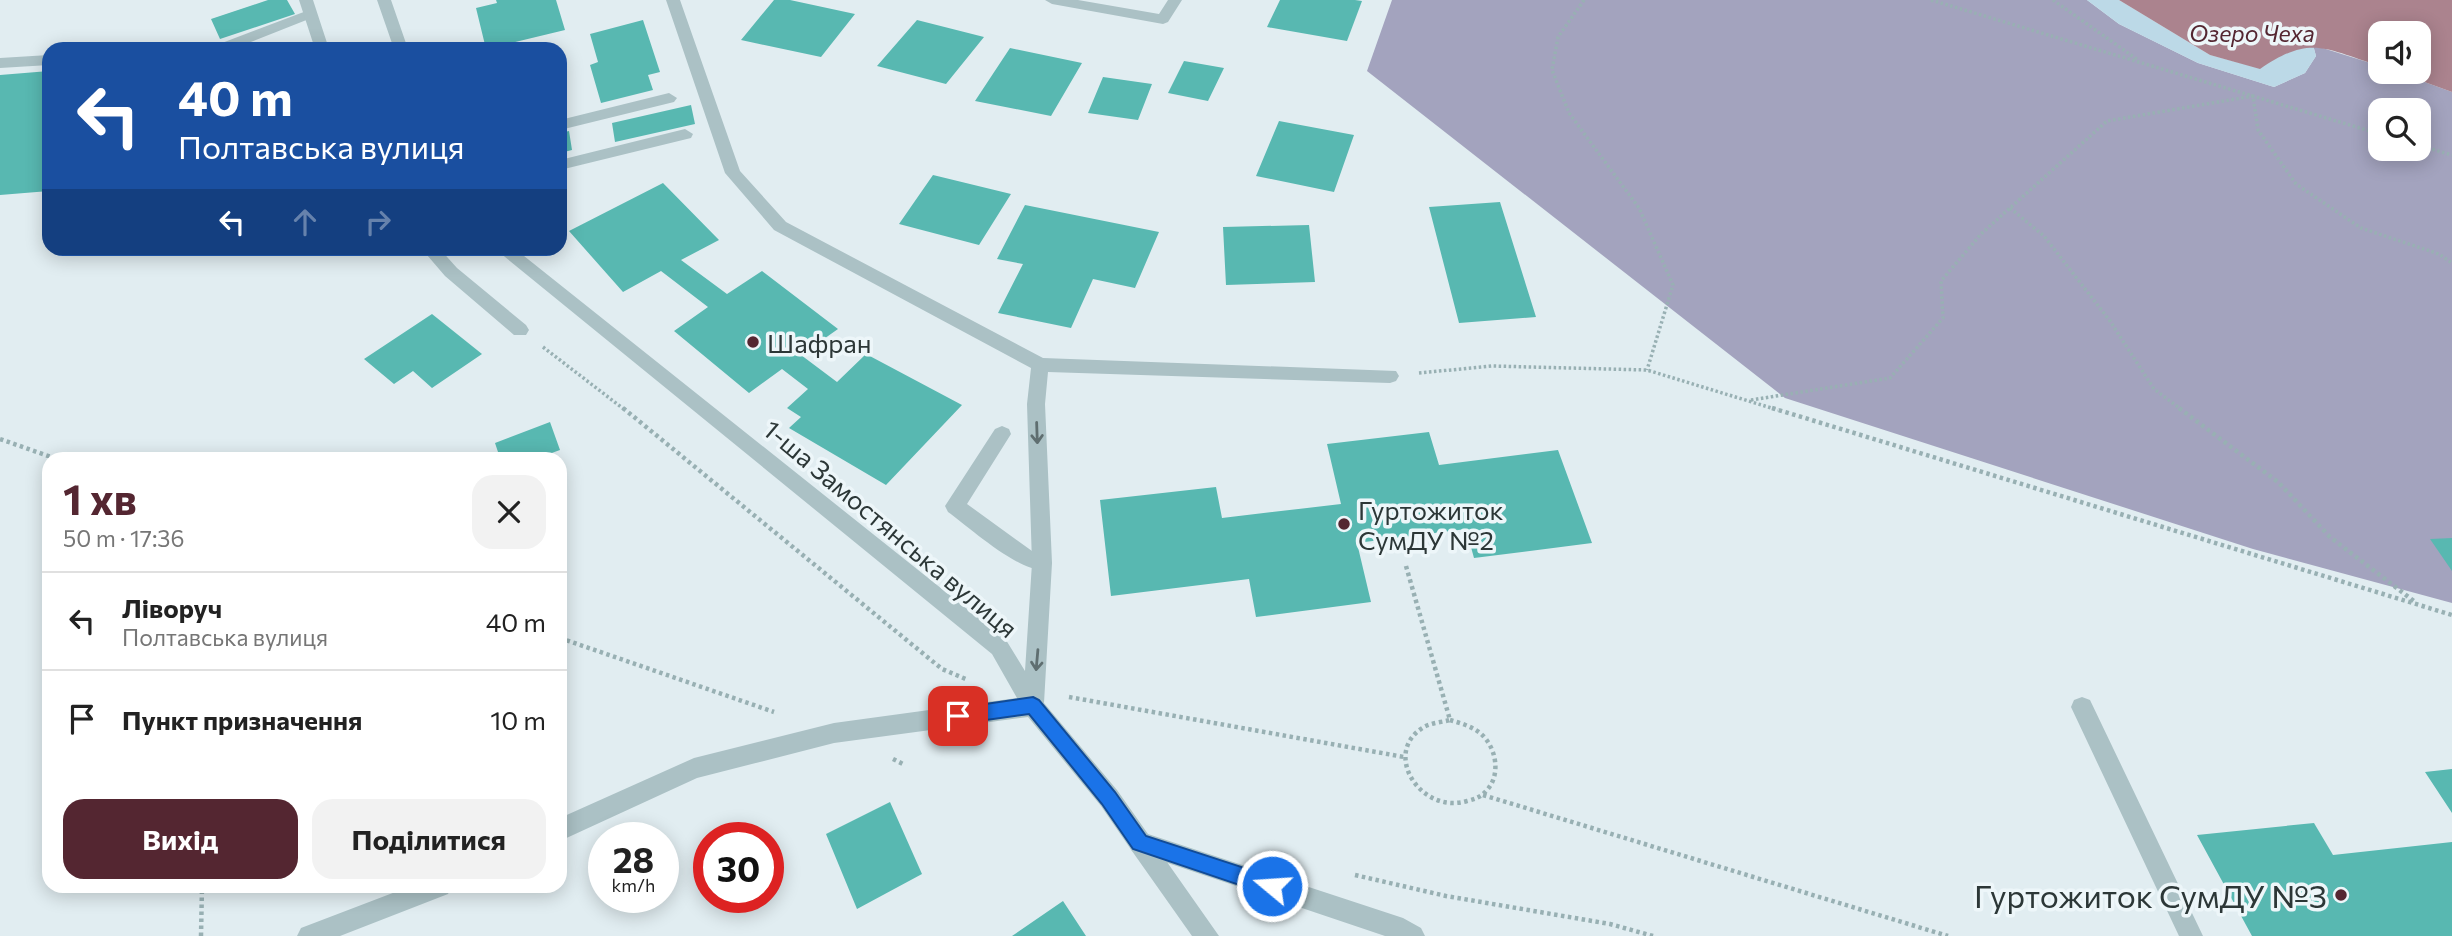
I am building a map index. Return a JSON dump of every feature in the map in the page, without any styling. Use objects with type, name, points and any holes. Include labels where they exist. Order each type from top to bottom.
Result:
[{"type":"street","points":[[384,0],[399,42]]},
{"type":"street","points":[[673,0],[733,173],[779,226],[1040,365],[1390,376]]},
{"type":"street","points":[[1052,0],[1163,19],[1175,0]]},
{"type":"street","points":[[234,42],[308,7],[319,42]]},
{"type":"street","points":[[0,63],[42,60]]},
{"type":"street","points":[[567,163],[685,134]]},
{"type":"street","points":[[437,256],[520,330]]},
{"type":"street","name":"1-ша Замостянська вулиця","points":[[512,256],[999,647],[1033,706],[1109,798],[1207,936]]},
{"type":"street","points":[[567,827],[694,768],[834,733],[1033,706],[1042,563],[1036,404],[1040,365]]},
{"type":"street","points":[[1002,434],[955,506],[1025,557],[1042,563]]},
{"type":"street","points":[[2082,707],[2191,936]]},
{"type":"street","points":[[1140,843],[1403,930],[1413,936]]},
{"type":"street","points":[[309,936],[422,893]]},
{"type":"lane","points":[[567,123],[670,98]]},
{"type":"path","points":[[1584,0],[1558,37],[1552,70],[1569,113],[1639,208],[1673,285],[1647,370]]},
{"type":"path","points":[[1931,0],[2368,130]]},
{"type":"path","points":[[2053,0],[2141,63]]},
{"type":"path","points":[[1750,400],[1890,378],[1943,318],[1941,281],[1981,233],[2107,121],[2253,96]]},
{"type":"path","points":[[2253,96],[2258,130],[2296,184],[2361,228],[2439,254],[2452,263]]},
{"type":"path","points":[[2431,149],[2452,155]]},
{"type":"path","points":[[2010,208],[2044,236],[2110,321],[2154,389],[2278,482],[2330,537],[2418,604]]},
{"type":"path","points":[[520,330],[612,399],[942,669],[976,683]]},
{"type":"path","points":[[1390,376],[1492,366],[1647,370],[2452,615]]},
{"type":"path","points":[[0,439],[42,454]]},
{"type":"path","points":[[1406,566],[1451,720]]},
{"type":"path","points":[[567,640],[782,715]]},
{"type":"path","points":[[1033,706],[1070,697],[1404,757]]},
{"type":"path","points":[[1451,720],[1467,725],[1483,735],[1493,749],[1496,766],[1493,782],[1483,795],[1468,803],[1450,805],[1432,800],[1417,789],[1407,774],[1404,757],[1408,741],[1418,729],[1433,721],[1451,720]]},
{"type":"path","points":[[1483,795],[1948,936]]},
{"type":"path","points":[[1353,874],[1446,896],[1610,923],[1653,936]]},
{"type":"path","points":[[201,936],[202,893]]},
{"type":"shaded area","points":[[1392,0],[2087,0],[2119,24],[2198,63],[2274,87],[2305,73],[2316,56],[2313,45],[2368,62],[2368,84],[2430,84],[2452,92],[2452,603],[2253,549],[1785,398],[1367,71]]},
{"type":"sand","points":[[2087,0],[2119,0],[2210,55],[2259,68],[2285,52],[2313,45],[2316,56],[2305,73],[2274,87],[2198,63],[2119,24]]},
{"type":"water","name":"Озеро Чеха","points":[[2119,0],[2452,0],[2452,92],[2430,84],[2431,21],[2368,21],[2368,62],[2318,48],[2293,51],[2260,69],[2210,55]]},
{"type":"building","points":[[268,0],[287,0],[295,14],[220,39],[211,19]]},
{"type":"building","points":[[496,0],[556,0],[565,30],[515,42],[484,42],[476,8],[497,3]]},
{"type":"building","points":[[774,0],[790,0],[855,14],[821,57],[741,40]]},
{"type":"building","points":[[1280,0],[1362,1],[1347,41],[1267,27]]},
{"type":"building","points":[[643,20],[660,72],[648,75],[653,90],[601,103],[590,65],[598,62],[590,34]]},
{"type":"building","points":[[917,20],[984,37],[946,84],[877,66]]},
{"type":"building","points":[[1010,48],[1082,63],[1051,116],[975,101]]},
{"type":"building","points":[[1184,61],[1224,68],[1208,101],[1168,93]]},
{"type":"building","points":[[42,72],[42,192],[0,195],[0,75]]},
{"type":"building","points":[[1103,77],[1152,84],[1138,120],[1088,113]]},
{"type":"building","points":[[691,105],[695,124],[615,142],[612,123]]},
{"type":"building","points":[[1279,121],[1354,135],[1334,192],[1256,176]]},
{"type":"building","points":[[567,131],[572,150],[567,151]]},
{"type":"building","points":[[933,175],[1011,194],[979,245],[899,224]]},
{"type":"building","name":"Шафран","points":[[663,183],[719,240],[681,260],[727,294],[762,271],[838,329],[801,355],[837,382],[866,354],[962,405],[886,485],[789,428],[801,417],[787,408],[808,389],[782,369],[749,393],[674,331],[708,307],[661,271],[623,292],[569,231]]},
{"type":"building","points":[[1500,202],[1536,317],[1459,323],[1429,207]]},
{"type":"building","points":[[1025,205],[1159,232],[1135,288],[1093,279],[1071,328],[998,313],[1023,264],[997,259]]},
{"type":"building","points":[[1309,225],[1315,282],[1226,285],[1223,227]]},
{"type":"building","points":[[432,314],[482,354],[432,388],[413,371],[394,384],[364,359]]},
{"type":"building","points":[[550,422],[560,450],[498,452],[495,443]]},
{"type":"building","name":"Гуртожиток СумДУ №2","points":[[1429,432],[1439,465],[1558,450],[1592,543],[1474,558],[1466,529],[1357,543],[1371,602],[1256,617],[1249,579],[1111,596],[1100,500],[1216,487],[1222,518],[1341,504],[1327,444]]},
{"type":"building","points":[[2452,538],[2452,571],[2430,539]]},
{"type":"building","points":[[2452,769],[2452,813],[2425,772]]},
{"type":"building","points":[[890,802],[922,874],[857,909],[826,834]]},
{"type":"building","name":"Гуртожиток СумДУ №3","points":[[2314,823],[2333,855],[2452,842],[2452,936],[2252,936],[2197,835]]},
{"type":"building","points":[[1063,901],[1086,936],[1012,936]]},
{"type":"place","name":"Шафран","points":[[753,342]]},
{"type":"place","name":"Гуртожиток СумДУ №2","points":[[1344,524]]},
{"type":"place","name":"Гуртожиток СумДУ №3","points":[[2341,895]]},
{"type":"route","points":[[958,716],[1033,706],[1109,798],[1140,843],[1272,886]]}]
